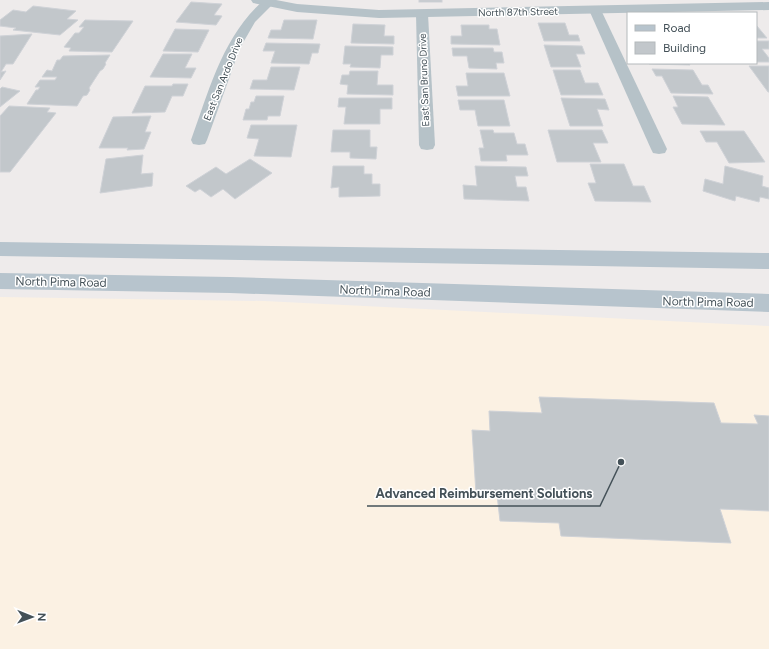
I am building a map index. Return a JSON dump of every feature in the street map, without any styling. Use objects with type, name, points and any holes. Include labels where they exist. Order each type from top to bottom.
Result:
[{"type":"main road","points":[[0,249],[769,261]]},
{"type":"main road","points":[[0,255],[44,249]]},
{"type":"main road","name":"North Pima Road","points":[[0,281],[230,285],[769,303]]},
{"type":"street","name":"North 87th Street","points":[[262,1],[333,11],[379,14],[768,7]]},
{"type":"street","name":"East San Ardo Drive","points":[[198,140],[235,43],[247,24],[259,10],[262,1]]},
{"type":"street","points":[[595,10],[659,149]]},
{"type":"street","name":"East San Bruno Drive","points":[[422,14],[427,145]]},
{"type":"shaded area","points":[[0,297],[264,301],[769,326],[769,649],[0,649]]},
{"type":"building","points":[[419,0],[442,0],[442,2],[419,2]]},
{"type":"building","points":[[191,2],[222,4],[214,15],[222,16],[216,25],[176,22]]},
{"type":"building","points":[[33,6],[76,11],[67,19],[78,20],[60,35],[13,30],[16,28],[0,26],[0,20],[13,10],[26,12]]},
{"type":"building","points":[[85,20],[133,21],[112,52],[69,51],[71,48],[64,47],[75,33],[79,33],[84,27],[79,27]]},
{"type":"building","points":[[284,20],[317,20],[313,39],[268,38],[271,30],[281,30]]},
{"type":"building","points":[[538,23],[565,23],[569,35],[578,35],[580,41],[544,41]]},
{"type":"building","points":[[353,24],[385,25],[384,36],[394,36],[394,44],[351,43]]},
{"type":"building","points":[[461,25],[489,25],[489,29],[497,29],[500,45],[451,44],[451,36],[462,36]]},
{"type":"building","points":[[757,26],[767,38],[757,38]]},
{"type":"building","points":[[175,29],[209,30],[198,52],[163,51]]},
{"type":"building","points":[[32,34],[13,64],[6,64],[1,72],[6,71],[0,80],[0,36]]},
{"type":"building","points":[[757,41],[769,41],[769,49],[762,49],[769,58],[769,62],[757,62]]},
{"type":"building","points":[[266,43],[320,44],[318,53],[312,53],[309,64],[271,63],[275,51],[263,51]]},
{"type":"building","points":[[544,45],[582,46],[585,54],[576,54],[581,67],[551,67]]},
{"type":"building","points":[[345,46],[393,47],[393,55],[381,55],[380,68],[350,67],[351,64],[343,64]]},
{"type":"building","points":[[452,48],[493,48],[494,52],[502,52],[504,63],[496,63],[497,69],[469,68],[467,56],[453,56]]},
{"type":"building","points":[[163,54],[192,54],[185,68],[196,68],[191,78],[150,77]]},
{"type":"building","points":[[110,55],[103,69],[100,71],[89,88],[90,90],[87,95],[83,96],[77,106],[27,104],[36,90],[40,87],[35,87],[40,80],[55,80],[57,77],[42,77],[47,70],[52,71],[57,60],[60,60],[63,56]]},
{"type":"building","points":[[649,64],[690,64],[690,65]]},
{"type":"building","points":[[749,66],[769,66],[769,92],[768,92]]},
{"type":"building","points":[[271,67],[300,67],[294,90],[250,89],[253,80],[267,80]]},
{"type":"building","points":[[652,69],[693,70],[702,85],[708,85],[713,94],[671,93],[662,76],[656,76]]},
{"type":"building","points":[[553,70],[580,70],[585,83],[598,83],[603,95],[561,95]]},
{"type":"building","points":[[350,71],[378,71],[377,85],[393,85],[393,95],[347,94],[348,85],[340,84],[342,75],[349,75]]},
{"type":"building","points":[[466,73],[504,73],[510,96],[458,96],[456,86],[468,86]]},
{"type":"building","points":[[173,84],[188,84],[183,96],[172,96],[165,112],[132,113],[145,86],[172,86]]},
{"type":"building","points":[[2,87],[20,91],[0,107],[0,89]]},
{"type":"building","points":[[256,96],[284,96],[280,116],[268,116],[267,120],[243,120],[246,109],[249,109],[251,102],[254,102]]},
{"type":"building","points":[[673,96],[708,97],[725,125],[682,124],[673,107],[678,107]]},
{"type":"building","points":[[339,98],[392,98],[392,109],[380,109],[380,124],[344,124],[346,107],[338,107]]},
{"type":"building","points":[[561,98],[605,99],[609,110],[597,109],[603,126],[570,126]]},
{"type":"building","points":[[458,100],[504,100],[510,126],[478,126],[475,110],[460,110]]},
{"type":"building","points":[[9,106],[50,108],[47,112],[56,113],[10,172],[0,172],[0,116]]},
{"type":"building","points":[[151,116],[145,132],[151,132],[144,149],[127,150],[128,148],[99,148],[113,117]]},
{"type":"building","points":[[251,125],[297,125],[291,157],[254,156],[259,139],[247,138]]},
{"type":"building","points":[[333,130],[370,130],[370,147],[377,147],[376,159],[350,158],[350,152],[331,152]]},
{"type":"building","points":[[480,130],[493,130],[494,133],[514,133],[517,144],[525,144],[528,155],[506,155],[507,161],[481,161],[479,148],[484,148]]},
{"type":"building","points":[[548,130],[602,130],[608,143],[593,143],[601,162],[557,162]]},
{"type":"building","points":[[700,131],[744,131],[765,162],[729,163],[717,142],[706,142]]},
{"type":"building","points":[[143,155],[141,174],[153,173],[152,186],[100,193],[106,159]]},
{"type":"building","points":[[250,159],[272,173],[235,199],[223,189],[211,197],[200,189],[195,192],[186,186],[216,167],[226,174]]},
{"type":"building","points":[[590,164],[624,164],[633,186],[644,186],[651,202],[595,201],[588,183],[596,183]]},
{"type":"building","points":[[333,166],[364,166],[364,174],[372,174],[372,184],[380,184],[380,196],[339,197],[339,187],[331,188]]},
{"type":"building","points":[[475,166],[526,167],[528,176],[515,176],[517,187],[526,187],[529,201],[464,199],[463,185],[477,186]]},
{"type":"building","points":[[725,166],[763,176],[762,186],[769,188],[769,199],[760,197],[759,202],[736,196],[735,201],[703,191],[705,179],[723,184]]},
{"type":"building","points":[[539,397],[714,403],[721,423],[758,424],[754,415],[769,416],[769,511],[720,509],[731,543],[561,536],[559,523],[500,521],[497,495],[476,494],[472,430],[490,431],[489,411],[542,413]]},
{"type":"place","name":"Advanced Reimbursement Solutions","points":[[621,462]]}]
